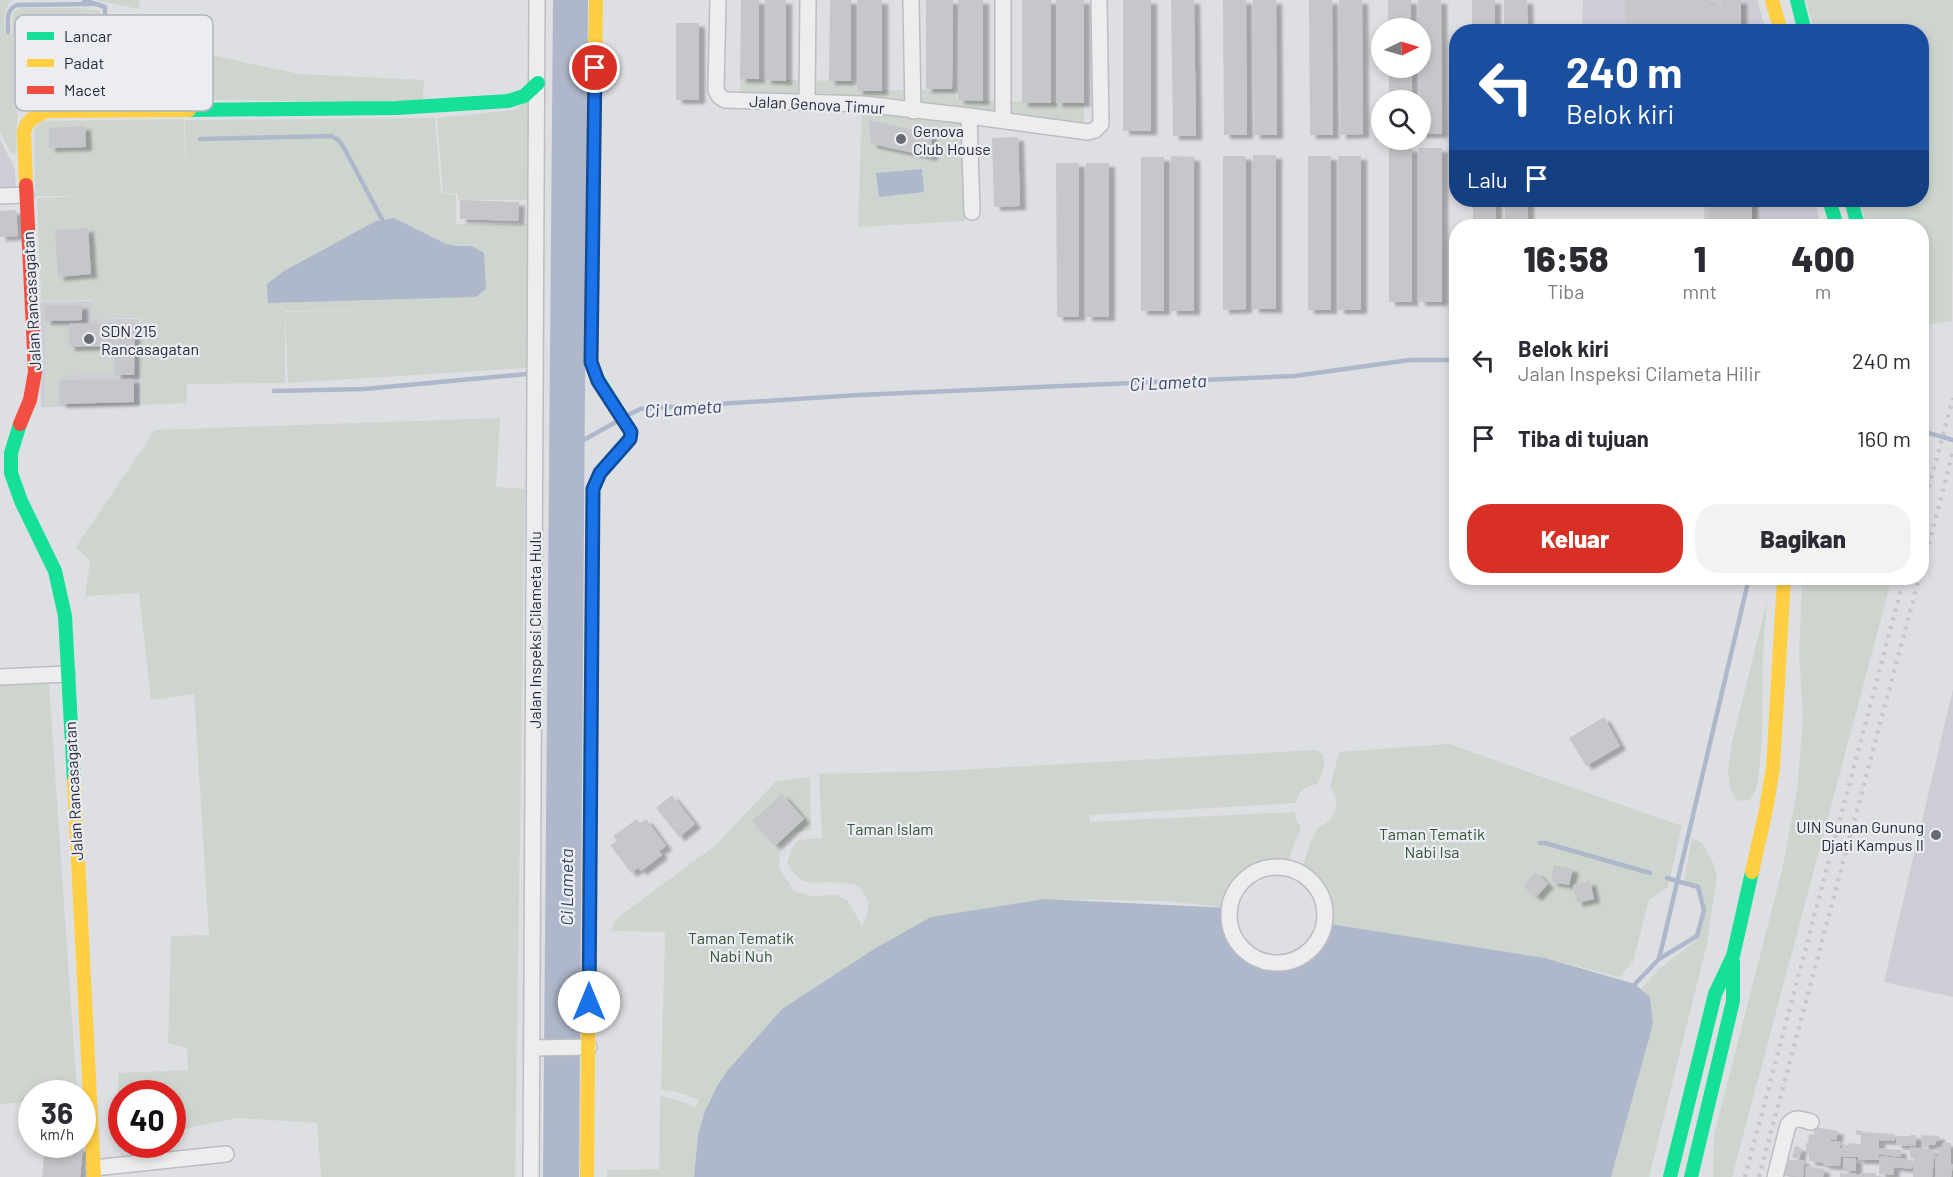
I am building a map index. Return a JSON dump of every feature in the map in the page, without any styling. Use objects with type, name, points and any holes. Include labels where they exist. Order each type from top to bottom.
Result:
[{"type":"street","points":[[537,0],[538,83]]},
{"type":"street","points":[[587,1177],[584,1048],[593,489],[600,473],[630,439],[631,432],[598,381],[591,362],[596,0]]},
{"type":"street","name":"Jalan Genova Timur","points":[[718,0],[716,90],[725,100],[863,104],[1088,132],[1095,130],[1101,124],[1099,0]]},
{"type":"street","points":[[807,103],[808,0]]},
{"type":"street","points":[[911,0],[913,111]]},
{"type":"street","points":[[1003,0],[1003,120]]},
{"type":"street","points":[[1772,0],[1779,24]]},
{"type":"street","points":[[1797,0],[1803,24]]},
{"type":"street","name":"Jalan Rancasagatan","points":[[213,110],[397,108],[516,100],[538,83]]},
{"type":"street","name":"Jalan Inspeksi Cilameta Hulu","points":[[531,1177],[537,1048],[538,83]]},
{"type":"street","name":"Jalan Rancasagatan","points":[[46,111],[33,117],[25,127],[35,375],[30,398],[13,442],[10,461],[19,492],[55,571],[65,616],[94,1172]]},
{"type":"street","points":[[969,116],[972,212]]},
{"type":"street","points":[[0,196],[26,195]]},
{"type":"street","points":[[1670,1177],[1715,994],[1733,956],[1760,843],[1773,768],[1784,585]]},
{"type":"street","points":[[0,677],[67,674]]},
{"type":"street","points":[[1264,868],[1291,868],[1305,875],[1319,892],[1324,907],[1324,923],[1319,938],[1310,950],[1296,959],[1282,963],[1261,960],[1250,955],[1240,946],[1232,933],[1229,917],[1231,900],[1239,886],[1250,875],[1264,868]]},
{"type":"street","points":[[1691,1177],[1733,1001],[1733,956]]},
{"type":"street","points":[[537,1048],[584,1048]]},
{"type":"street","points":[[1775,1177],[1788,1125],[1792,1120],[1799,1118],[1811,1122]]},
{"type":"street","points":[[94,1172],[226,1154]]},
{"type":"shaded area","points":[[1583,0],[1757,0],[1764,24],[1582,24]]},
{"type":"shaded area","points":[[0,139],[15,169],[16,191],[0,191]]},
{"type":"shaded area","points":[[1704,207],[1817,207],[1819,219],[1704,219]]},
{"type":"shaded area","name":"SDN 215 Rancasagatan","points":[[92,301],[92,319],[139,319],[140,405],[41,407],[39,302]]},
{"type":"shaded area","name":"UIN Sunan Gunung Djati Kampus II","points":[[1953,689],[1953,997],[1884,982]]},
{"type":"green space","points":[[0,0],[13,0],[7,7],[4,20],[5,33],[12,34],[13,12],[19,8],[80,8],[100,11],[100,15],[15,15],[16,154],[10,152],[0,132]]},
{"type":"green space","points":[[94,0],[141,0],[139,9]]},
{"type":"green space","points":[[1806,0],[1953,0],[1952,321],[1929,324],[1929,219],[1865,219],[1862,207],[1929,207],[1929,24],[1812,24]]},
{"type":"green space","points":[[213,54],[299,74],[424,80],[423,100],[403,103],[213,100]]},
{"type":"green space","points":[[740,79],[851,81],[857,91],[952,89],[958,100],[1084,103],[1084,123],[1065,123],[888,97],[741,94]]},
{"type":"green space","points":[[530,98],[531,200],[458,200],[458,194],[443,193],[437,118],[515,110]]},
{"type":"green space","points":[[862,108],[963,122],[965,221],[858,227]]},
{"type":"green space","points":[[435,118],[441,194],[456,195],[456,224],[529,224],[527,368],[288,383],[285,312],[285,383],[187,384],[187,403],[142,405],[140,318],[92,319],[92,300],[41,301],[37,198],[87,196],[35,196],[34,128],[42,121],[184,119],[186,190],[185,120]],"holes":[[[405,309],[285,312],[285,311]]]},
{"type":"green space","points":[[45,324],[67,324],[68,348],[113,348],[113,374],[68,375],[67,379],[58,380],[58,405],[45,405]]},
{"type":"green space","points":[[500,418],[496,487],[525,489],[515,1177],[321,1177],[317,1123],[237,1118],[186,1128],[186,1080],[118,1080],[118,1073],[188,1070],[187,1048],[168,1043],[171,936],[209,935],[194,694],[151,700],[139,593],[85,596],[90,561],[76,547],[155,430]]},
{"type":"green space","points":[[1802,585],[1890,585],[1732,1177],[1713,1177],[1714,1135],[1782,870],[1797,791],[1803,719],[1799,654]]},
{"type":"green space","points":[[1767,601],[1763,653],[1762,740],[1758,782],[1754,794],[1748,800],[1740,801],[1735,798],[1730,788],[1728,770],[1732,742]]},
{"type":"green space","points":[[49,684],[76,1080],[18,1080],[18,1103],[0,1104],[0,686]]},
{"type":"green space","name":"Taman Tematik Nabi Isa","points":[[1449,744],[1682,826],[1668,887],[1649,900],[1633,962],[1619,977],[1545,958],[1324,923],[1319,895],[1312,883],[1301,873],[1316,831],[1334,814],[1336,801],[1330,788],[1339,752]]},
{"type":"green space","points":[[1316,750],[1323,754],[1322,773],[1317,784],[1300,792],[1296,803],[1089,815],[1090,822],[1295,812],[1296,820],[1301,826],[1286,867],[1266,868],[1249,876],[1236,890],[1229,908],[1165,901],[1045,899],[782,1009],[727,1071],[716,1088],[705,1111],[698,1135],[694,1177],[607,1177],[607,1170],[659,1169],[660,1096],[696,1107],[699,1100],[674,1091],[661,1090],[665,932],[612,931],[613,924],[620,916],[716,845],[776,781],[810,777],[811,830],[797,832],[788,837],[780,847],[779,868],[794,891],[812,896],[836,895],[847,900],[862,925],[868,905],[858,885],[806,882],[797,876],[787,863],[798,840],[822,838],[819,774],[939,771]]},
{"type":"green space","points":[[1692,838],[1702,843],[1712,860],[1717,875],[1707,944],[1649,1177],[1611,1177],[1653,1024],[1650,997],[1641,989],[1659,969],[1698,939],[1706,910],[1700,887],[1684,880]]},
{"type":"water","points":[[553,0],[588,0],[579,1177],[543,1177]]},
{"type":"water","points":[[922,169],[924,192],[879,197],[876,173]]},
{"type":"water","points":[[394,218],[446,244],[472,246],[484,253],[486,289],[476,297],[268,303],[267,284],[284,271],[376,221]]},
{"type":"water","points":[[1045,899],[1229,908],[1230,923],[1235,937],[1244,949],[1268,962],[1282,963],[1296,960],[1309,951],[1324,923],[1545,958],[1635,984],[1650,997],[1653,1024],[1611,1177],[694,1177],[698,1135],[705,1111],[716,1088],[727,1071],[782,1009],[874,949],[931,917]]},
{"type":"building","points":[[741,0],[759,0],[759,79],[740,79]]},
{"type":"building","points":[[765,0],[786,0],[786,81],[765,80]]},
{"type":"building","points":[[830,0],[851,0],[851,81],[829,81]]},
{"type":"building","points":[[857,0],[882,0],[882,91],[857,91]]},
{"type":"building","points":[[926,0],[953,0],[952,89],[926,89]]},
{"type":"building","points":[[958,0],[983,0],[983,101],[958,100]]},
{"type":"building","points":[[1022,0],[1051,0],[1051,103],[1022,103]]},
{"type":"building","points":[[1056,0],[1084,0],[1084,103],[1056,103]]},
{"type":"building","points":[[1123,0],[1151,0],[1151,131],[1123,131]]},
{"type":"building","points":[[1171,0],[1194,0],[1196,136],[1173,136]]},
{"type":"building","points":[[1223,0],[1246,0],[1247,135],[1224,135]]},
{"type":"building","points":[[1253,0],[1276,0],[1277,135],[1254,135]]},
{"type":"building","points":[[1309,0],[1332,0],[1333,135],[1310,135]]},
{"type":"building","points":[[1339,0],[1362,0],[1363,134],[1340,135]]},
{"type":"building","points":[[1388,0],[1411,0],[1411,18],[1388,18]]},
{"type":"building","points":[[1418,0],[1441,0],[1442,134],[1431,134],[1431,90],[1419,90],[1419,78],[1431,78],[1431,18],[1418,18]]},
{"type":"building","points":[[1472,0],[1495,0],[1495,24],[1472,24]]},
{"type":"building","points":[[1504,0],[1527,0],[1528,24],[1504,24]]},
{"type":"building","points":[[1625,0],[1711,0],[1711,5],[1722,4],[1721,0],[1741,0],[1741,24],[1625,24]]},
{"type":"building","points":[[676,23],[699,23],[699,100],[676,100]]},
{"type":"building","points":[[1389,78],[1412,78],[1412,90],[1389,90]]},
{"type":"building","name":"Genova Club House","points":[[869,120],[931,134],[932,157],[871,144]]},
{"type":"building","points":[[85,126],[86,147],[49,148],[49,128]]},
{"type":"building","points":[[1018,137],[1020,206],[994,207],[992,138]]},
{"type":"building","points":[[1442,148],[1442,302],[1419,302],[1419,150]]},
{"type":"building","points":[[1389,150],[1412,150],[1412,302],[1389,302]]},
{"type":"building","points":[[1253,155],[1276,155],[1276,309],[1253,309]]},
{"type":"building","points":[[1171,156],[1194,157],[1194,311],[1171,311]]},
{"type":"building","points":[[1223,156],[1246,156],[1246,309],[1223,310]]},
{"type":"building","points":[[1308,156],[1331,156],[1331,310],[1308,310]]},
{"type":"building","points":[[1338,156],[1361,156],[1361,310],[1338,310]]},
{"type":"building","points":[[1141,157],[1164,157],[1164,311],[1141,311]]},
{"type":"building","points":[[1056,163],[1079,163],[1079,317],[1057,317]]},
{"type":"building","points":[[1086,163],[1109,163],[1109,317],[1086,317]]},
{"type":"building","points":[[460,200],[519,202],[518,221],[460,219]]},
{"type":"building","points":[[1473,207],[1496,207],[1496,219],[1473,219]]},
{"type":"building","points":[[1505,207],[1528,207],[1528,219],[1505,219]]},
{"type":"building","points":[[1709,207],[1752,207],[1752,219],[1708,219]]},
{"type":"building","points":[[16,210],[18,236],[0,237],[0,211]]},
{"type":"building","points":[[88,228],[91,274],[58,277],[55,230]]},
{"type":"building","points":[[45,305],[82,305],[82,320],[45,321]]},
{"type":"building","points":[[135,323],[134,375],[115,375],[114,346],[69,347],[69,324]]},
{"type":"building","points":[[134,379],[134,402],[60,404],[60,380]]},
{"type":"building","points":[[1604,717],[1620,746],[1586,766],[1569,738]]},
{"type":"building","points":[[782,794],[804,819],[775,846],[752,821]]},
{"type":"building","points":[[672,795],[695,824],[679,837],[656,808]]},
{"type":"building","points":[[637,819],[640,823],[646,819],[666,846],[659,851],[662,855],[641,871],[638,868],[631,873],[610,845],[617,841],[613,836]]},
{"type":"building","points":[[1554,865],[1573,869],[1569,885],[1551,882]]},
{"type":"building","points":[[1535,872],[1548,884],[1536,897],[1523,886]]},
{"type":"building","points":[[1590,881],[1594,899],[1577,903],[1573,885]]},
{"type":"building","points":[[1815,1127],[1838,1131],[1836,1140],[1831,1139],[1831,1141],[1840,1142],[1840,1148],[1848,1143],[1861,1144],[1861,1135],[1856,1135],[1856,1130],[1895,1134],[1895,1141],[1879,1140],[1879,1148],[1901,1150],[1900,1157],[1879,1154],[1879,1160],[1858,1160],[1858,1157],[1842,1157],[1841,1151],[1840,1166],[1809,1161],[1809,1155],[1806,1154],[1806,1143],[1808,1143],[1809,1134],[1814,1135]]},
{"type":"building","points":[[1916,1135],[1916,1146],[1896,1145],[1896,1136]]},
{"type":"building","points":[[1921,1135],[1939,1136],[1939,1141],[1936,1141],[1935,1145],[1927,1145],[1928,1147],[1923,1148]]},
{"type":"building","points":[[1942,1143],[1951,1143],[1951,1164],[1953,1164],[1951,1177],[1935,1177],[1935,1156],[1938,1156],[1937,1147],[1942,1147]]},
{"type":"building","points":[[1795,1146],[1801,1148],[1799,1159],[1792,1157]]},
{"type":"building","points":[[1910,1147],[1935,1150],[1932,1177],[1913,1177],[1914,1159],[1910,1158]]},
{"type":"building","points":[[1880,1156],[1913,1160],[1912,1169],[1894,1167],[1893,1175],[1879,1174]]},
{"type":"building","points":[[44,1158],[82,1158],[80,1177],[42,1177]]},
{"type":"building","points":[[1843,1158],[1856,1158],[1856,1171],[1843,1171]]},
{"type":"building","points":[[1784,1160],[1804,1160],[1803,1177],[1783,1176]]},
{"type":"building","points":[[1806,1166],[1824,1169],[1823,1177],[1805,1177]]},
{"type":"building","points":[[1840,1173],[1856,1174],[1856,1177],[1840,1177]]},
{"type":"building","points":[[1860,1173],[1876,1173],[1876,1177],[1860,1177]]},
{"type":"waterway","points":[[84,0],[105,7],[105,15]]},
{"type":"waterway","points":[[8,32],[9,12],[17,5],[95,4]]},
{"type":"waterway","points":[[200,139],[331,136],[343,146],[385,225]]},
{"type":"waterway","name":"Ci Lameta","points":[[626,416],[640,409],[858,395],[1294,376],[1410,360],[1449,360]]},
{"type":"waterway","points":[[274,391],[364,389],[527,374]]},
{"type":"waterway","name":"Ci Lameta","points":[[581,444],[582,441],[616,422]]},
{"type":"waterway","name":"Ci Lameta","points":[[1929,433],[1953,440]]},
{"type":"waterway","points":[[1635,984],[1659,959],[1747,585]]},
{"type":"waterway","points":[[1540,843],[1650,873]]},
{"type":"waterway","points":[[1659,959],[1697,936],[1704,910],[1698,887],[1667,878]]},
{"type":"railway","points":[[1929,487],[1953,398]]},
{"type":"railway","points":[[1929,543],[1953,452]]},
{"type":"railway","points":[[1745,1177],[1902,585]]},
{"type":"railway","points":[[1759,1177],[1917,585]]},
{"type":"traffic: fast","points":[[1797,0],[1803,24]]},
{"type":"traffic: fast","points":[[213,110],[397,108],[508,101],[524,96],[538,83]]},
{"type":"traffic: fast","points":[[1831,207],[1835,219]]},
{"type":"traffic: fast","points":[[1853,207],[1856,219]]},
{"type":"traffic: fast","points":[[590,834],[593,489],[600,473],[630,439],[631,432],[596,376]]},
{"type":"traffic: fast","points":[[20,424],[11,453],[11,473],[21,501],[55,571],[65,616],[74,781]]},
{"type":"traffic: fast","points":[[1670,1177],[1715,994],[1733,956],[1752,872]]},
{"type":"traffic: fast","points":[[1691,1177],[1733,1001],[1733,962]]},
{"type":"traffic: slow","points":[[596,0],[591,362],[596,376]]},
{"type":"traffic: slow","points":[[1772,0],[1779,24]]},
{"type":"traffic: slow","points":[[26,185],[25,128],[32,119],[46,111]]},
{"type":"traffic: slow","points":[[1752,872],[1773,768],[1784,585]]},
{"type":"traffic: slow","points":[[74,781],[94,1177]]},
{"type":"traffic: slow","points":[[587,1177],[590,834]]},
{"type":"traffic: jam","points":[[20,424],[30,400],[35,372],[26,185]]},
{"type":"place","name":"Genova Club House","points":[[901,139]]},
{"type":"place","name":"SDN 215 Rancasagatan","points":[[89,339]]},
{"type":"place","name":"UIN Sunan Gunung Djati Kampus II","points":[[1936,835]]},
{"type":"route","points":[[589,1002],[593,489],[600,473],[631,436],[631,432],[598,381],[591,362],[595,68]]},
{"type":"park label","name":"Taman Islam","points":[[890,828]]},
{"type":"park label","name":"Taman Tematik Nabi Nuh","points":[[741,946]]}]
